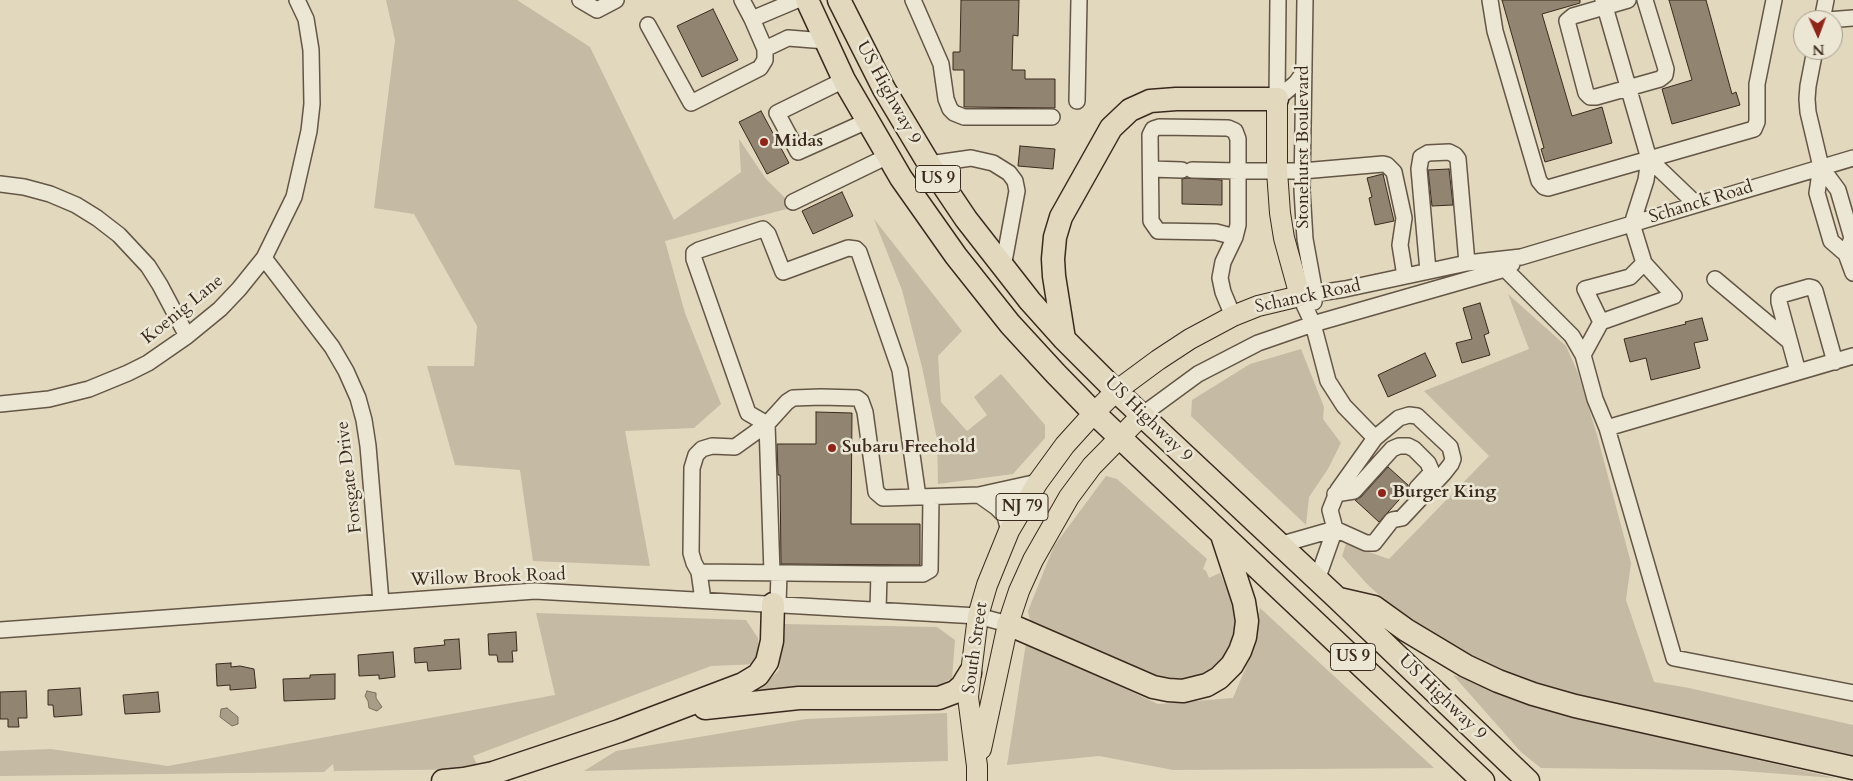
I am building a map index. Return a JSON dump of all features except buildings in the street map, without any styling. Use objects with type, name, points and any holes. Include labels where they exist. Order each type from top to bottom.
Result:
[{"type":"highway","name":"US Highway 9","points":[[807,0],[844,80],[888,156],[928,217],[1010,324],[1094,413],[1483,781]]},
{"type":"highway","name":"US Highway 9","points":[[839,0],[884,89],[929,164],[966,219],[1002,267],[1064,339],[1116,391],[1338,599],[1528,781]]},
{"type":"highway","points":[[1064,339],[1054,276],[1055,237],[1061,217],[1111,128],[1130,110],[1150,101],[1176,99],[1277,99]]},
{"type":"highway","points":[[1008,624],[1152,687],[1183,691],[1207,685],[1219,678],[1232,665],[1245,637],[1244,602],[1222,534]]},
{"type":"highway","points":[[1338,599],[1374,607],[1406,630],[1466,666],[1498,681],[1533,694],[1575,706],[1853,768]]},
{"type":"highway","points":[[443,781],[493,773],[657,717],[743,684],[758,675],[768,662],[776,604]]},
{"type":"highway","points":[[657,717],[700,708],[799,698],[939,698],[955,692],[962,686],[970,673]]},
{"type":"main road","name":"Stonehurst Boulevard","points":[[1277,99],[1277,172],[1284,238],[1308,295]]},
{"type":"main road","name":"Schanck Road","points":[[1116,391],[1190,339],[1233,316],[1266,304],[1308,295]]},
{"type":"main road","name":"South Street","points":[[977,774],[968,697],[978,616],[987,585],[1009,531],[1038,482],[1065,446],[1116,391]]},
{"type":"main road","name":"South Street","points":[[977,774],[1008,624],[1019,591],[1058,514],[1092,466],[1142,415]]},
{"type":"street","name":"Koenig Lane","points":[[0,404],[49,398],[89,389],[148,363],[187,336],[220,308],[240,289],[264,258],[294,197],[309,131],[312,95],[311,50],[306,19],[297,0]]},
{"type":"street","points":[[580,0],[597,10],[616,0]]},
{"type":"street","points":[[648,25],[691,103],[760,68],[765,60],[765,49],[742,0]]},
{"type":"street","points":[[752,19],[797,0]]},
{"type":"street","points":[[913,0],[941,64],[946,99],[954,113],[964,117],[1052,117]]},
{"type":"street","points":[[1077,101],[1079,0]]},
{"type":"street","name":"Stonehurst Boulevard","points":[[1277,99],[1278,0]]},
{"type":"street","name":"Stonehurst Boulevard","points":[[1304,0],[1302,170],[1308,295],[1313,324],[1328,380],[1344,406],[1375,438]]},
{"type":"street","points":[[1490,0],[1495,30],[1542,185],[1546,188],[1750,131],[1756,126],[1756,84],[1774,0]]},
{"type":"street","points":[[1628,0],[1604,3],[1571,16],[1567,21],[1588,96],[1596,97],[1660,79],[1666,73],[1644,0]]},
{"type":"street","points":[[1583,355],[1602,322],[1674,296],[1644,262],[1632,224],[1646,180],[1649,159],[1604,3]]},
{"type":"street","points":[[765,49],[788,38],[826,41]]},
{"type":"street","points":[[1814,60],[1807,99],[1808,112],[1821,166],[1818,193],[1831,241],[1850,253]]},
{"type":"street","points":[[1277,99],[1296,83],[1304,72]]},
{"type":"street","points":[[844,80],[777,113],[798,152],[867,121]]},
{"type":"street","points":[[1233,316],[1223,292],[1220,278],[1223,262],[1234,236],[1238,217],[1237,136],[1233,130],[1228,128],[1155,128],[1150,135],[1151,221],[1158,231],[1216,232],[1234,236]]},
{"type":"street","points":[[1428,271],[1420,169],[1421,157],[1428,153],[1448,152],[1455,155],[1458,159],[1467,263]]},
{"type":"street","points":[[793,202],[888,156]]},
{"type":"street","points":[[929,164],[971,158],[993,163],[1009,173],[1015,181],[1017,191],[1002,267]]},
{"type":"street","name":"Schanck Road","points":[[1308,295],[1467,263],[1521,257],[1853,158]]},
{"type":"street","points":[[1649,159],[1696,204]]},
{"type":"street","points":[[1151,169],[1277,172],[1383,164],[1394,172],[1404,218],[1400,245],[1405,276]]},
{"type":"street","points":[[1821,166],[1838,190],[1843,206],[1852,238],[1850,253],[1853,273]]},
{"type":"street","points":[[0,184],[24,187],[50,194],[98,218],[119,235],[148,266],[187,336]]},
{"type":"street","points":[[699,572],[923,574],[930,570],[925,497],[900,370],[859,252],[854,248],[848,248],[783,272],[768,234],[763,229],[694,253],[694,259],[748,413],[768,424]]},
{"type":"street","name":"Schanck Road","points":[[1142,415],[1184,383],[1222,360],[1258,343],[1313,324],[1505,270],[1521,257]]},
{"type":"street","name":"Forsgate Drive","points":[[264,258],[332,348],[346,371],[358,398],[368,446],[381,602]]},
{"type":"street","points":[[1602,322],[1585,289],[1630,277],[1644,262]]},
{"type":"street","points":[[1505,270],[1572,336],[1583,355],[1595,399],[1607,428],[1674,658],[1853,693]]},
{"type":"street","points":[[1715,279],[1790,341]]},
{"type":"street","points":[[1798,372],[1779,297],[1809,287],[1813,288],[1815,292],[1835,362]]},
{"type":"street","points":[[1607,428],[1853,356]]},
{"type":"street","points":[[703,600],[699,572],[694,563],[692,553],[692,468],[696,455],[702,449],[712,446],[736,447],[768,424],[787,402],[793,398],[810,396],[857,398],[864,406],[876,492],[882,498],[979,496],[1038,482]]},
{"type":"street","points":[[1317,580],[1335,529],[1330,510],[1335,494],[1375,438],[1399,418],[1409,415],[1417,416],[1452,451],[1453,459],[1444,473],[1402,518],[1392,520]]},
{"type":"street","points":[[768,424],[776,604]]},
{"type":"street","points":[[1279,545],[1335,529],[1366,544],[1374,542],[1392,520],[1396,510],[1430,474],[1428,463],[1414,449],[1408,446],[1399,446],[1392,449],[1354,491],[1335,494]]},
{"type":"street","points":[[979,496],[996,507],[1005,516],[1009,531]]},
{"type":"street","points":[[878,610],[879,574]]},
{"type":"street","name":"Willow Brook Road","points":[[0,630],[534,591],[978,616],[1008,624]]},
{"type":"shaded area","points":[[386,0],[517,0],[590,47],[674,220],[741,172],[739,139],[766,179],[794,207],[665,241],[685,313],[721,404],[694,428],[625,431],[650,566],[533,561],[520,470],[455,465],[427,366],[474,366],[477,326],[414,214],[374,208],[395,40]]},
{"type":"shaded area","points":[[874,219],[962,331],[938,356],[941,402],[967,431],[987,415],[974,397],[1001,374],[1045,425],[1045,438],[1013,474],[938,484],[937,439],[922,367],[902,290]]},
{"type":"shaded area","points":[[1508,294],[1566,346],[1578,373],[1597,435],[1631,563],[1626,600],[1654,682],[1689,688],[1853,725],[1853,759],[1789,747],[1504,677],[1414,627],[1367,584],[1342,556],[1346,544],[1389,559],[1489,456],[1424,391],[1529,349]]},
{"type":"shaded area","points":[[1301,349],[1324,407],[1323,419],[1341,443],[1328,469],[1309,497],[1306,525],[1191,416],[1192,400],[1250,364]]},
{"type":"shaded area","points":[[1106,476],[1117,479],[1207,559],[1203,569],[1209,578],[1220,573],[1236,609],[1238,641],[1220,671],[1184,685],[1163,683],[1040,630],[1030,621],[1028,611],[1054,546]]},
{"type":"shaded area","points":[[1260,608],[1434,768],[1173,770],[1099,756],[1007,765],[1026,643],[1158,704],[1233,698],[1249,660]]},
{"type":"shaded area","points":[[536,613],[746,620],[758,638],[758,664],[711,666],[473,756],[479,769],[334,771],[333,764],[324,772],[0,776],[0,751],[51,749],[168,766],[555,695]]},
{"type":"shaded area","points":[[784,624],[937,627],[955,640],[952,678],[932,689],[756,693],[779,670]]},
{"type":"shaded area","points":[[1453,675],[1583,719],[1835,778],[1730,770],[1541,768],[1521,752]]},
{"type":"shaded area","points":[[367,691],[376,693],[376,698],[382,707],[377,711],[369,708],[365,696]]},
{"type":"shaded area","points":[[227,708],[238,717],[238,724],[232,726],[220,717],[221,709]]},
{"type":"shaded area","points":[[947,713],[948,761],[584,771],[616,751],[806,719]]},
{"type":"place","name":"Midas","points":[[764,142]]},
{"type":"place","name":"Subaru Freehold","points":[[832,448]]},
{"type":"place","name":"Burger King","points":[[1382,493]]}]
